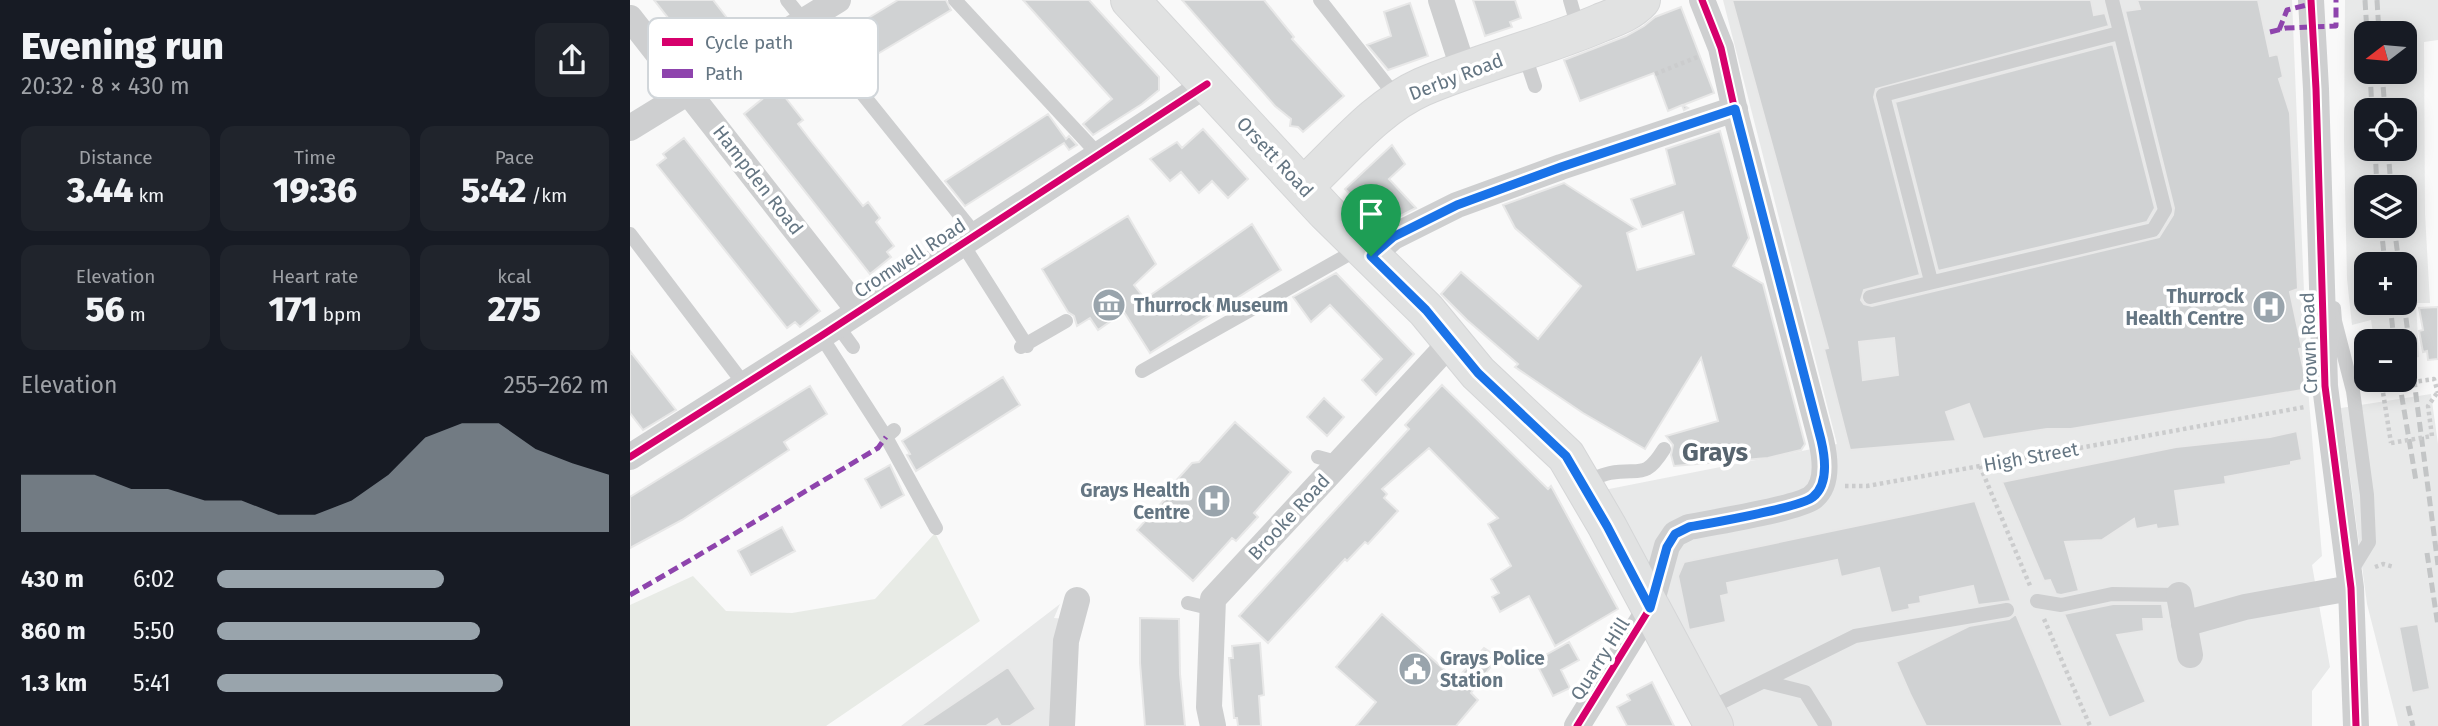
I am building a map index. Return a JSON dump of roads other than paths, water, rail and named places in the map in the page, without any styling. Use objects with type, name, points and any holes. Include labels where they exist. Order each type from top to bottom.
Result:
[{"type":"main road","name":"Orsett Road","points":[[1130,0],[1303,187],[1426,310],[1478,373],[1566,456],[1654,595],[1710,718]]},
{"type":"main road","name":"Derby Road","points":[[1303,187],[1376,116],[1398,100],[1464,71],[1530,69],[1575,16],[1638,4]]},
{"type":"street","points":[[795,10],[838,0]]},
{"type":"street","points":[[1441,0],[1464,71]]},
{"type":"street","points":[[1654,595],[1667,547],[1675,534],[1689,527],[1813,498],[1823,481],[1825,464],[1721,48],[1702,0]]},
{"type":"street","name":"Crown Road","points":[[2311,0],[2326,397],[2350,581],[2356,726]]},
{"type":"street","name":"Hampden Road","points":[[630,18],[648,40]]},
{"type":"street","name":"Cromwell Road","points":[[630,457],[829,331],[1207,84]]},
{"type":"street","points":[[630,128],[678,98]]},
{"type":"street","name":"Hampden Road","points":[[694,98],[859,311]]},
{"type":"street","points":[[1366,251],[1453,198],[1561,167],[1735,109]]},
{"type":"street","name":"Brooke Road","points":[[1213,726],[1200,606],[1213,599],[1329,460],[1451,342]]},
{"type":"street","points":[[2185,624],[2350,581]]},
{"type":"street","name":"Quarry Hill","points":[[1577,726],[1654,595]]},
{"type":"street","points":[[2179,595],[2190,654]]},
{"type":"street","points":[[1062,726],[1066,641],[1077,600]]},
{"type":"lane","points":[[956,0],[1098,154]]},
{"type":"lane","points":[[1320,0],[1398,100]]},
{"type":"lane","points":[[1870,297],[2154,230],[2165,211],[2112,0]]},
{"type":"lane","points":[[1931,281],[1883,95],[2119,33]]},
{"type":"lane","points":[[2316,89],[2326,108],[2335,321],[2353,391],[2367,495],[2370,542],[2350,581]]},
{"type":"lane","points":[[861,98],[968,239],[977,278],[1023,347],[1066,321]]},
{"type":"lane","points":[[630,234],[744,384]]},
{"type":"lane","points":[[1142,371],[1344,259],[1366,251]]},
{"type":"lane","points":[[829,331],[853,346]]},
{"type":"lane","points":[[829,331],[890,433],[936,528]]},
{"type":"lane","points":[[1581,482],[1612,473],[1639,472],[1654,465],[1664,449]]},
{"type":"lane","points":[[2037,601],[2061,605],[2112,594],[2179,595]]},
{"type":"lane","points":[[1710,718],[1765,682],[1855,636],[2007,610]]},
{"type":"lane","points":[[1765,682],[1805,692],[1825,724]]},
{"type":"railway","points":[[2365,0],[2366,21]]},
{"type":"railway","points":[[2377,0],[2378,21]]},
{"type":"railway","points":[[2371,84],[2371,98]]},
{"type":"railway","points":[[2383,84],[2384,98]]},
{"type":"railway","points":[[2376,161],[2376,175]]},
{"type":"railway","points":[[2389,161],[2390,175]]},
{"type":"railway","points":[[2382,238],[2384,252]]},
{"type":"railway","points":[[2396,238],[2397,252]]},
{"type":"railway","points":[[2391,315],[2393,329]]},
{"type":"railway","points":[[2406,315],[2438,565]]},
{"type":"railway","points":[[2401,392],[2416,481]]},
{"type":"railway","points":[[2427,553],[2438,626]]},
{"type":"railway","points":[[2408,706],[2413,726]]},
{"type":"place","name":"Thurrock Museum","points":[[1109,305]]},
{"type":"place","name":"Thurrock Health Centre","points":[[2269,307]]},
{"type":"place","name":"Grays Health Centre","points":[[1214,501]]},
{"type":"place","name":"Grays Police Station","points":[[1415,669]]},
{"type":"district","name":"Grays","points":[[1715,452]]}]
